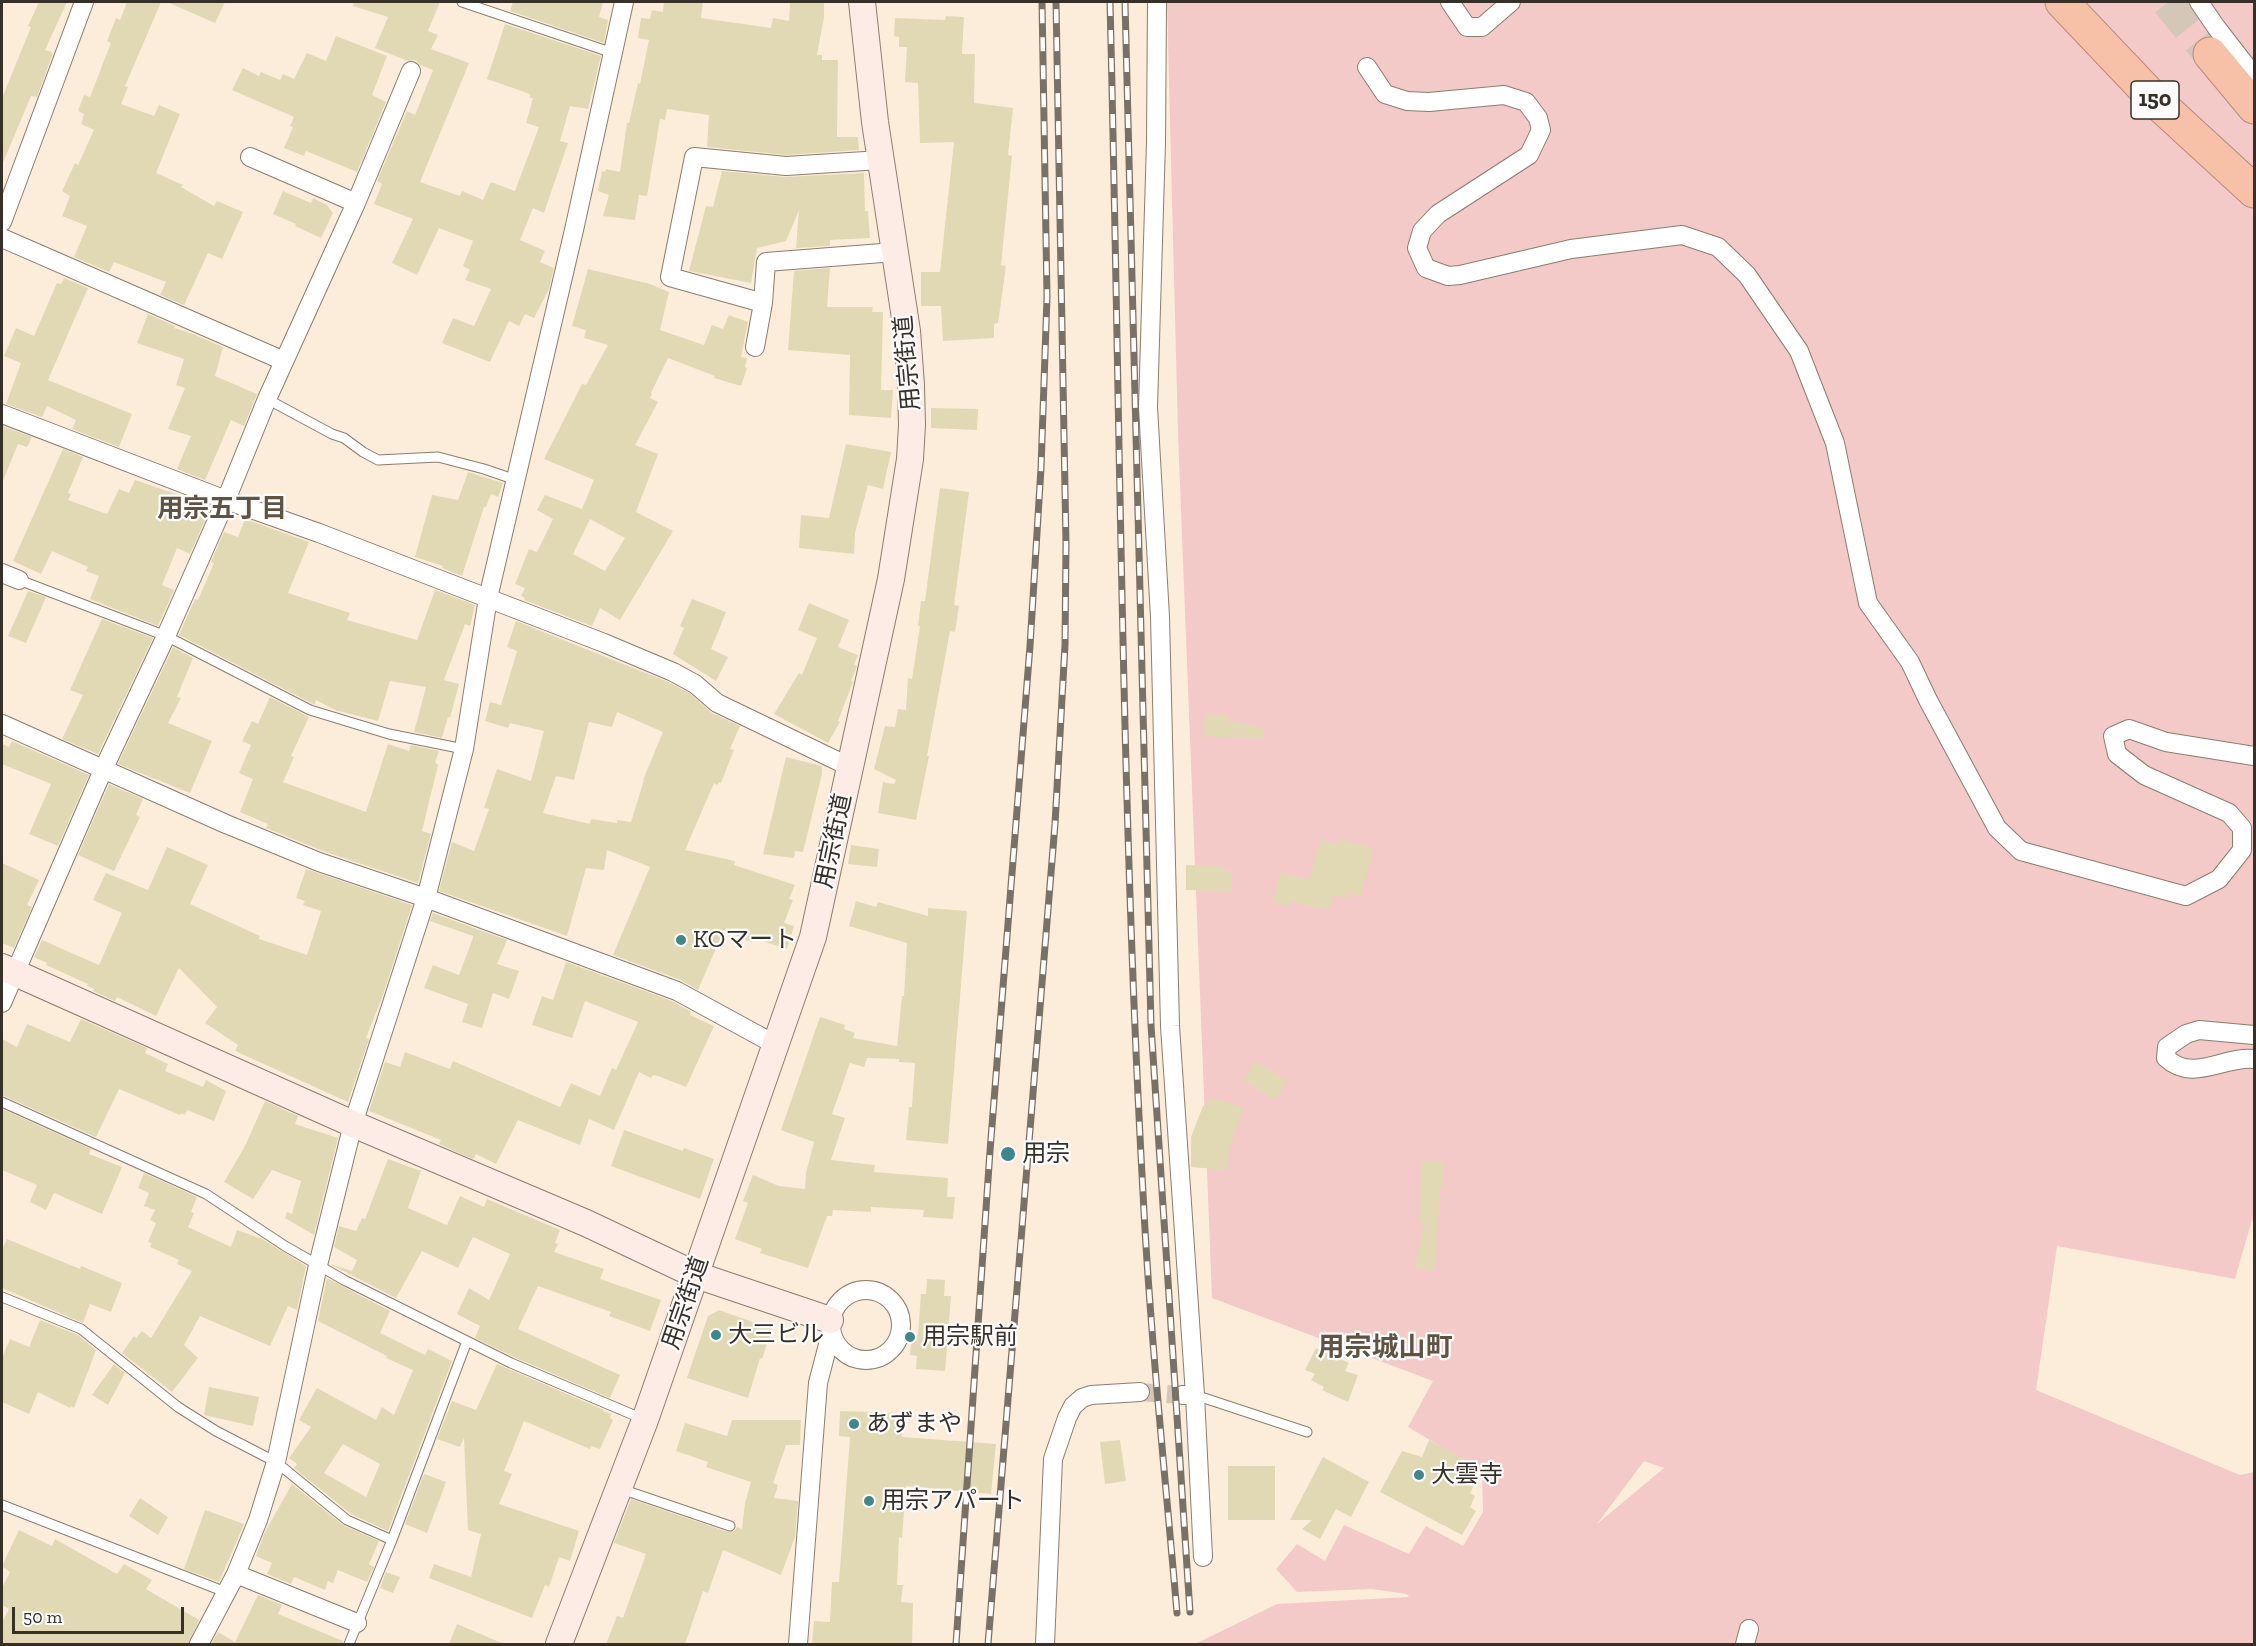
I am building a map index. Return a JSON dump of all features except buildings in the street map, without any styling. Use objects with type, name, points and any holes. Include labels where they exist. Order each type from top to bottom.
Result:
[{"type":"highway","name":"150","points":[[2062,2],[2157,102],[2254,191]]},
{"type":"highway","points":[[2210,54],[2254,107]]},
{"type":"main road","name":"用宗街道","points":[[559,1644],[645,1420],[813,937],[891,579],[910,459],[911,385],[907,331],[881,160],[862,2]]},
{"type":"main road","points":[[8,970],[354,1124],[586,1223],[696,1275],[831,1327]]},
{"type":"street","points":[[2,222],[84,2]]},
{"type":"street","points":[[200,1644],[236,1574],[258,1520],[276,1462],[318,1265],[354,1124],[426,898],[464,749],[488,598],[624,2]]},
{"type":"street","points":[[1157,2],[1156,142],[1148,407],[1160,617],[1170,1026],[1188,1395],[1203,1557]]},
{"type":"street","points":[[1450,2],[1467,27],[1482,27],[1511,2]]},
{"type":"street","points":[[2199,2],[2254,76]]},
{"type":"street","points":[[1367,67],[1385,94],[1407,101],[1429,102],[1504,95],[1526,102],[1538,118],[1540,130],[1529,155],[1438,214],[1422,231],[1417,248],[1426,268],[1448,276],[1571,249],[1682,235],[1718,247],[1747,275],[1799,351],[1835,443],[1868,603],[1910,662],[1997,828],[2021,851],[2187,896],[2219,879],[2242,850],[2242,828],[2229,813],[2144,775],[2117,754],[2113,736],[2129,729],[2166,742],[2254,756]]},
{"type":"street","points":[[2,1003],[8,970],[166,636],[411,71]]},
{"type":"street","points":[[250,157],[356,202]]},
{"type":"street","points":[[763,303],[670,277],[694,157],[786,166],[881,160]]},
{"type":"street","points":[[2,238],[284,362]]},
{"type":"street","points":[[755,347],[763,303],[766,262],[896,252]]},
{"type":"street","points":[[2,414],[319,533],[674,672],[695,684],[717,703],[850,767]]},
{"type":"street","points":[[2,724],[103,770],[319,862],[426,898],[677,991],[776,1045]]},
{"type":"street","points":[[2254,1035],[2199,1030],[2186,1034],[2167,1047],[2166,1058],[2175,1066],[2197,1069],[2254,1059]]},
{"type":"street","points":[[798,1644],[818,1383],[831,1327]]},
{"type":"street","points":[[1045,1644],[1053,1459],[1067,1418],[1073,1406],[1082,1398],[1091,1395],[1140,1392]]},
{"type":"street","points":[[236,1574],[357,1623]]},
{"type":"lane","points":[[462,2],[613,53]]},
{"type":"lane","points":[[267,399],[332,434],[344,438],[378,460],[438,457],[484,468],[516,480]]},
{"type":"lane","points":[[10,576],[166,636],[310,710],[389,734],[464,749]]},
{"type":"lane","points":[[2,1102],[206,1194],[285,1246],[344,1280],[511,1363],[645,1420]]},
{"type":"lane","points":[[2,1297],[81,1329],[178,1407],[216,1431],[276,1462],[347,1520],[392,1540]]},
{"type":"lane","points":[[349,1644],[392,1540],[467,1341]]},
{"type":"lane","points":[[1188,1395],[1308,1432]]},
{"type":"lane","points":[[620,1489],[730,1526]]},
{"type":"lane","points":[[2,1505],[228,1593]]},
{"type":"shaded area","points":[[1167,2],[2254,2],[2254,1219],[2235,1279],[2057,1246],[2036,1390],[2240,1475],[2254,1472],[2254,1644],[1195,1644],[1277,1604],[1409,1597],[1407,1594],[1372,1589],[1297,1592],[1276,1569],[1297,1544],[1325,1561],[1344,1525],[1409,1554],[1426,1526],[1463,1546],[1483,1512],[1482,1471],[1408,1427],[1433,1381],[1212,1298],[1178,434]],"holes":[[[1644,1461],[1664,1468],[1597,1524]]]},
{"type":"tunnel","points":[[2168,2],[2210,54]]},
{"type":"tunnel","points":[[1140,1392],[1182,1395]]},
{"type":"railway","points":[[956,1644],[990,1151],[1030,646],[1041,468],[1047,297],[1042,2]]},
{"type":"railway","points":[[988,1644],[1055,824],[1065,645],[1066,544],[1056,2]]},
{"type":"railway","points":[[1110,2],[1126,746],[1136,1044],[1150,1298],[1177,1613]]},
{"type":"railway","points":[[1125,2],[1151,1025],[1190,1612]]},
{"type":"place","name":"KOマート","points":[[681,940]]},
{"type":"place","name":"用宗","points":[[1008,1154]]},
{"type":"place","name":"大三ビル","points":[[716,1335]]},
{"type":"place","name":"用宗駅前","points":[[910,1337]]},
{"type":"place","name":"あずまや","points":[[854,1424]]},
{"type":"place","name":"大雲寺","points":[[1419,1475]]},
{"type":"place","name":"用宗アパート","points":[[869,1501]]},
{"type":"district","name":"用宗五丁目","points":[[222,510]]},
{"type":"district","name":"用宗城山町","points":[[1385,1348]]}]
